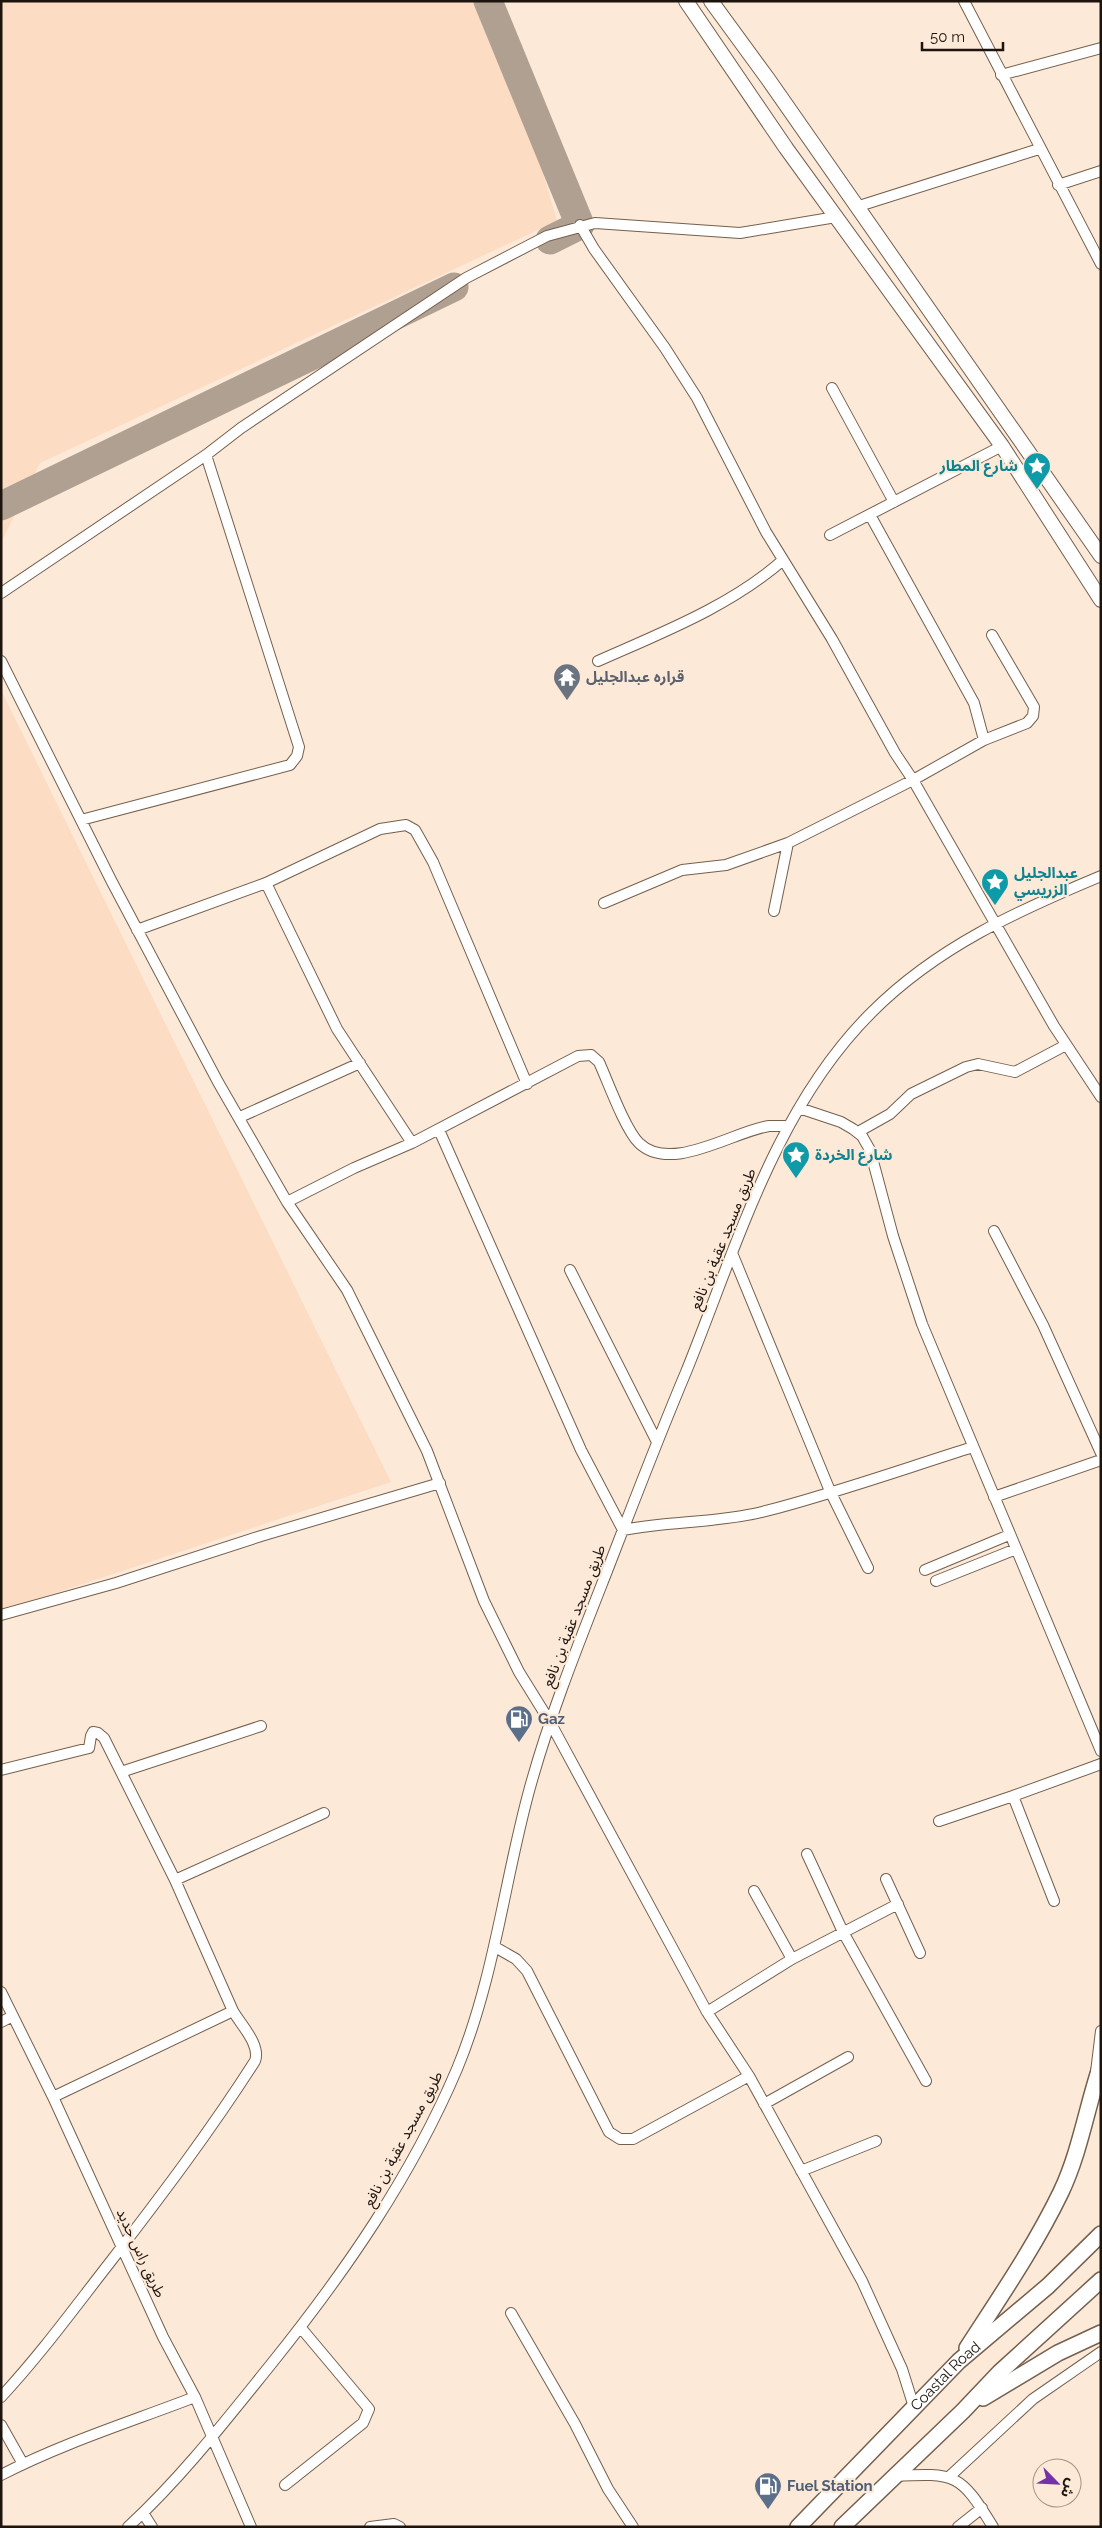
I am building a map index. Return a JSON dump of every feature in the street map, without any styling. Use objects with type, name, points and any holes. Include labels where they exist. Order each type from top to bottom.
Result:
[{"type":"highway","points":[[959,2361],[1015,2273],[1062,2190],[1086,2121],[1101,2065]]},
{"type":"highway","name":"Coastal Road","points":[[798,2527],[959,2361],[1048,2286],[1101,2234]]},
{"type":"highway","points":[[842,2527],[893,2476],[963,2411],[1000,2372],[1101,2280]]},
{"type":"highway","points":[[963,2411],[1058,2353],[1101,2333]]},
{"type":"main road","points":[[686,1],[836,217],[1002,446],[1101,600]]},
{"type":"main road","points":[[711,1],[1101,556]]},
{"type":"street","points":[[964,1],[1039,149],[1101,264]]},
{"type":"street","points":[[1001,75],[1101,48]]},
{"type":"street","points":[[856,207],[1039,149]]},
{"type":"street","points":[[1058,184],[1101,171]]},
{"type":"street","points":[[1,593],[206,455],[241,428],[466,278],[547,236],[580,225],[595,223],[740,232],[836,217]]},
{"type":"street","points":[[580,225],[594,249],[665,348],[696,398],[766,532],[832,639],[895,753],[913,780],[1066,1045],[1101,1097]]},
{"type":"street","points":[[832,388],[894,502]]},
{"type":"street","points":[[830,535],[1002,446]]},
{"type":"street","points":[[80,820],[290,765],[297,756],[299,747],[206,455]]},
{"type":"street","points":[[870,515],[974,703],[984,740]]},
{"type":"street","points":[[598,662],[709,609],[759,580],[783,560]]},
{"type":"street","points":[[604,903],[682,870],[726,865],[788,842],[913,780],[984,740],[1027,723],[1034,711],[992,634]]},
{"type":"street","points":[[1,661],[80,820],[218,1082],[287,1202],[347,1290],[404,1401],[440,1483],[487,1608],[519,1672],[550,1722],[707,2012],[748,2076],[862,2281],[902,2369],[914,2407]]},
{"type":"street","points":[[137,930],[266,883],[380,829],[406,824],[415,830],[433,862],[527,1084]]},
{"type":"street","points":[[774,911],[788,842]]},
{"type":"street","name":"طريق مسجد عقبة بن نافع","points":[[128,2527],[173,2484],[213,2438],[301,2328],[363,2243],[424,2139],[456,2069],[476,2016],[495,1947],[522,1817],[550,1722],[579,1641],[732,1253],[788,1126],[826,1067],[870,1014],[939,956],[996,922],[1101,876]]},
{"type":"street","points":[[266,883],[337,1029],[412,1143]]},
{"type":"street","points":[[858,1132],[890,1114],[911,1094],[966,1067],[978,1064],[1015,1072],[1066,1045]]},
{"type":"street","points":[[287,1202],[354,1168],[439,1130],[578,1056],[591,1055],[599,1062],[633,1136],[647,1149],[660,1154],[674,1154],[710,1146],[769,1126],[788,1126]]},
{"type":"street","points":[[240,1118],[360,1063]]},
{"type":"street","points":[[800,1108],[841,1122],[858,1132],[870,1150],[893,1236],[922,1324],[1101,1751]]},
{"type":"street","points":[[439,1130],[581,1450],[623,1530],[658,1523],[714,1520],[761,1512],[973,1447]]},
{"type":"street","points":[[994,1231],[1042,1325],[1101,1453]]},
{"type":"street","points":[[732,1253],[830,1491],[868,1568]]},
{"type":"street","points":[[570,1270],[657,1442]]},
{"type":"street","points":[[994,1497],[1101,1460]]},
{"type":"street","points":[[1,1615],[116,1583],[261,1536],[440,1483]]},
{"type":"street","points":[[925,1570],[1009,1535]]},
{"type":"street","points":[[936,1581],[1016,1549]]},
{"type":"street","points":[[121,1772],[261,1726]]},
{"type":"street","points":[[1,1770],[89,1748],[90,1736],[93,1732],[98,1733],[104,1738],[175,1880],[233,2012],[255,2047],[257,2055],[220,2116],[30,2366],[1,2397]]},
{"type":"street","points":[[938,1821],[1101,1764]]},
{"type":"street","points":[[1013,1796],[1054,1901]]},
{"type":"street","points":[[175,1880],[324,1813]]},
{"type":"street","points":[[807,1854],[843,1932],[926,2081]]},
{"type":"street","points":[[886,1878],[920,1953]]},
{"type":"street","points":[[754,1891],[792,1959]]},
{"type":"street","points":[[707,2012],[792,1959],[898,1904]]},
{"type":"street","points":[[495,1947],[516,1960],[527,1971],[609,2132],[620,2139],[633,2139],[748,2076]]},
{"type":"street","name":"طريق راس حديد","points":[[1,1992],[53,2097],[163,2337],[195,2397],[251,2527]]},
{"type":"street","points":[[53,2097],[233,2012]]},
{"type":"street","points":[[1,2022],[14,2016]]},
{"type":"street","points":[[1095,2083],[1101,2031]]},
{"type":"street","points":[[764,2104],[848,2058]]},
{"type":"street","points":[[801,2170],[876,2141]]},
{"type":"street","points":[[510,2313],[575,2424],[608,2490],[633,2527]]},
{"type":"street","points":[[286,2484],[363,2423],[369,2409],[301,2328]]},
{"type":"street","points":[[950,2476],[1033,2399],[1101,2352]]},
{"type":"street","points":[[1,2475],[60,2447],[195,2397]]},
{"type":"street","points":[[1,2425],[23,2464]]},
{"type":"street","points":[[893,2476],[931,2474],[950,2476],[968,2489],[993,2527]]},
{"type":"street","points":[[958,2527],[982,2508]]},
{"type":"street","points":[[143,2513],[152,2527]]},
{"type":"street","points":[[370,2527],[394,2524],[400,2527]]},
{"type":"shaded area","points":[[1,1],[493,1],[557,221],[40,463],[1,543]]},
{"type":"shaded area","points":[[1,690],[391,1482],[1,1611]]},
{"type":"taxiway","points":[[488,1],[580,225],[550,240]]},
{"type":"taxiway","points":[[1,506],[454,287]]},
{"type":"place","name":"شارع المطار","points":[[1037,490]]},
{"type":"place","name":"قراره عبدالجليل","points":[[567,701]]},
{"type":"place","name":"عبدالجليل الزريسي","points":[[995,906]]},
{"type":"place","name":"شارع الخردة","points":[[796,1179]]},
{"type":"place","name":"Gaz","points":[[519,1743]]},
{"type":"place","name":"Fuel Station","points":[[768,2510]]}]
